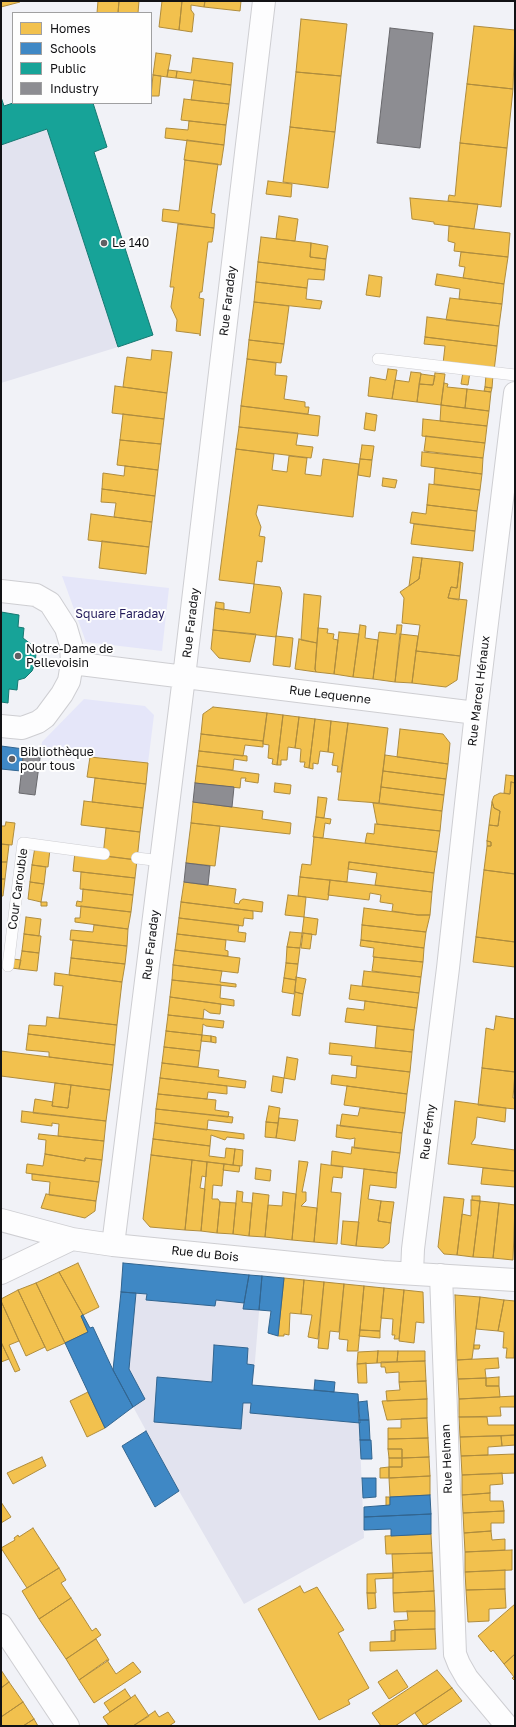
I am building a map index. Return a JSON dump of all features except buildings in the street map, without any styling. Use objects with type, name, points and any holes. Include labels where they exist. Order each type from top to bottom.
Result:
[{"type":"street","name":"Rue Faraday","points":[[113,1245],[184,677],[264,1]]},
{"type":"street","name":"Rue Marcel Hénaux","points":[[445,990],[476,713],[511,458],[515,393]]},
{"type":"street","points":[[1,591],[36,595],[50,603],[66,628],[71,645],[72,663],[69,681],[62,694],[45,717],[38,722],[22,728],[1,726]]},
{"type":"street","name":"Rue Lequenne","points":[[72,663],[476,713]]},
{"type":"street","name":"Rue Fémy","points":[[412,1273],[414,1242],[445,990]]},
{"type":"street","name":"Rue du Bois","points":[[1,1220],[72,1239],[113,1245],[412,1273],[515,1280]]},
{"type":"street","points":[[1,1272],[72,1239]]},
{"type":"street","name":"Rue Helman","points":[[441,1275],[455,1654],[467,1678],[507,1726]]},
{"type":"street","points":[[1,1625],[68,1726]]},
{"type":"lane","points":[[378,359],[515,375]]},
{"type":"lane","name":"Cour Carouble","points":[[8,966],[23,843],[104,854]]},
{"type":"lane","points":[[137,858],[161,861]]},
{"type":"shaded area","points":[[47,129],[118,347],[1,383],[1,145]]},
{"type":"shaded area","points":[[123,1263],[262,1276],[253,1385],[358,1394],[364,1538],[244,1604],[179,1491],[113,1370]]},
{"type":"green space","name":"Square Faraday","points":[[62,576],[169,588],[162,651],[86,642]]},
{"type":"green space","points":[[84,699],[145,706],[154,715],[148,763],[41,751],[42,742]]},
{"type":"place","name":"Le 140","points":[[104,243]]},
{"type":"place","name":"Notre-Dame de Pellevoisin","points":[[18,656]]},
{"type":"place","name":"Bibliothèque pour tous","points":[[12,759]]}]
